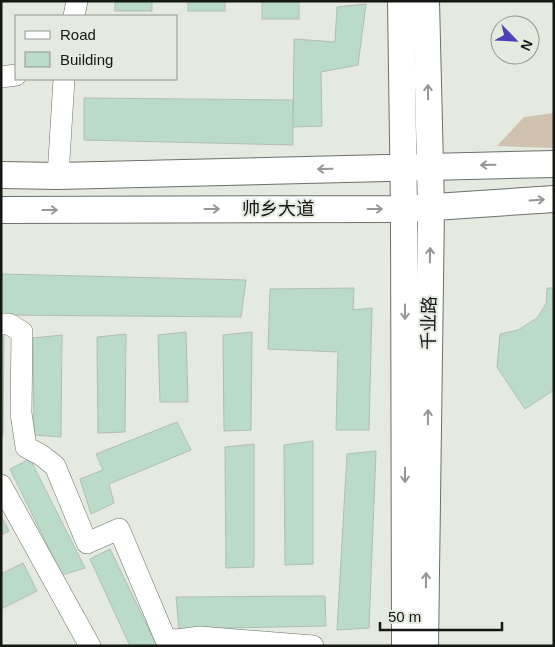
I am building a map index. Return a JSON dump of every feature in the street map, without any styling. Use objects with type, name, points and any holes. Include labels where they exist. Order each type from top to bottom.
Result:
[{"type":"main road","name":"千业路","points":[[401,1],[404,209],[405,646]]},
{"type":"main road","name":"千业路","points":[[425,646],[431,208],[426,1]]},
{"type":"main road","points":[[1,175],[58,176],[554,164]]},
{"type":"main road","name":"帅乡大道","points":[[1,210],[404,209],[554,199]]},
{"type":"lane","points":[[74,15],[77,1]]},
{"type":"lane","points":[[1,77],[15,75]]},
{"type":"lane","points":[[58,176],[64,80]]},
{"type":"lane","points":[[1,324],[9,324],[22,332],[21,413],[26,447],[41,454],[55,466],[87,543],[119,529],[164,638],[177,640],[200,636],[313,646]]},
{"type":"lane","points":[[1,485],[90,646]]},
{"type":"shaded area","points":[[554,113],[554,148],[497,146],[524,117]]},
{"type":"building","points":[[115,1],[152,1],[152,11],[115,11]]},
{"type":"building","points":[[188,1],[225,1],[225,11],[188,11]]},
{"type":"building","points":[[262,1],[299,1],[299,19],[262,19]]},
{"type":"building","points":[[366,4],[358,65],[321,72],[322,126],[293,127],[294,39],[335,42],[337,7]]},
{"type":"building","points":[[84,98],[293,100],[293,145],[84,140]]},
{"type":"building","points":[[1,274],[246,280],[241,317],[1,315]]},
{"type":"building","points":[[354,288],[353,310],[372,308],[369,430],[336,430],[338,352],[268,349],[270,289]]},
{"type":"building","points":[[547,288],[554,288],[554,390],[525,409],[497,367],[500,334],[518,330],[537,318],[546,304]]},
{"type":"building","points":[[186,332],[188,402],[160,402],[158,335]]},
{"type":"building","points":[[252,332],[251,430],[224,431],[223,335]]},
{"type":"building","points":[[1,334],[4,334],[3,435],[1,435]]},
{"type":"building","points":[[126,334],[125,432],[98,433],[97,337]]},
{"type":"building","points":[[62,335],[61,437],[34,435],[33,338]]},
{"type":"building","points":[[177,422],[191,450],[109,484],[114,503],[91,514],[80,479],[103,470],[96,454]]},
{"type":"building","points":[[313,441],[313,564],[285,565],[284,445]]},
{"type":"building","points":[[254,444],[254,567],[226,568],[225,447]]},
{"type":"building","points":[[376,451],[369,628],[337,630],[347,454]]},
{"type":"building","points":[[30,459],[85,568],[62,575],[10,469]]},
{"type":"building","points":[[1,516],[9,531],[1,535]]},
{"type":"building","points":[[110,549],[157,646],[130,646],[90,559]]},
{"type":"building","points":[[23,563],[37,591],[1,609],[1,574]]},
{"type":"building","points":[[325,596],[326,626],[179,629],[176,597]]}]
